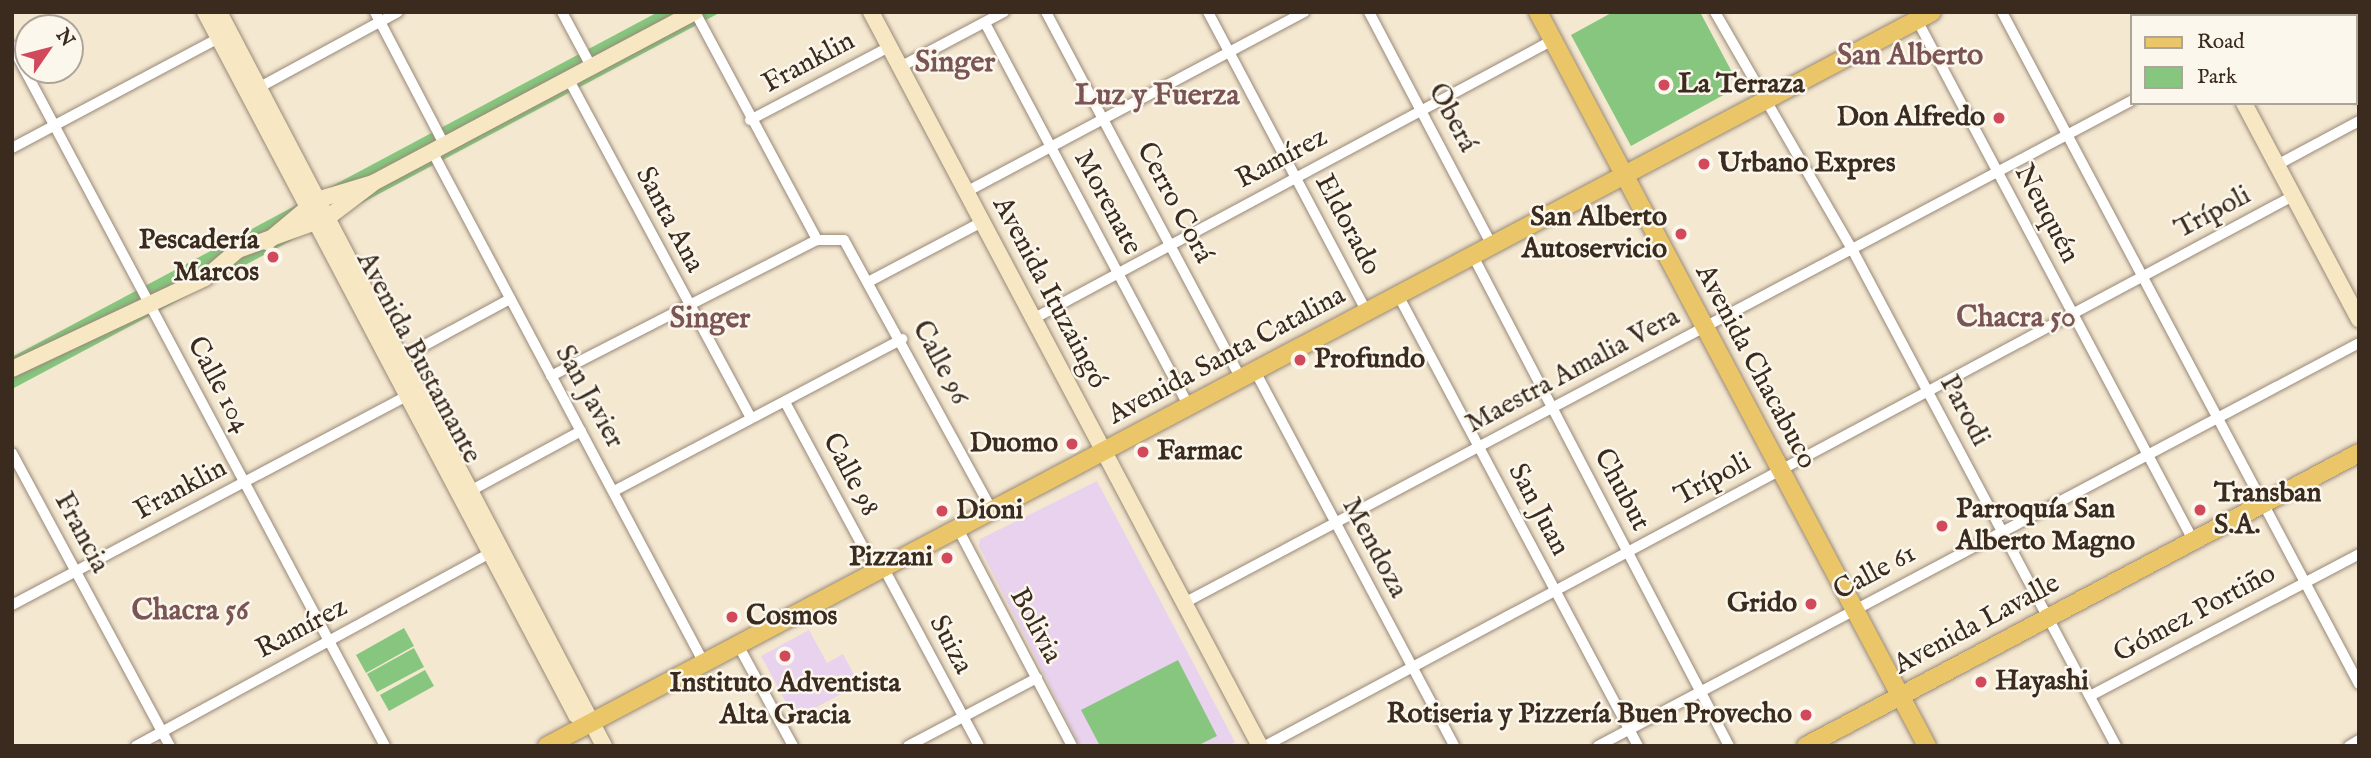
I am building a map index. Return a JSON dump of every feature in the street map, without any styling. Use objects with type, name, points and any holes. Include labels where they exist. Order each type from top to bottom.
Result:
[{"type":"main road","name":"Avenida Bustamante","points":[[205,12],[322,221],[403,357],[472,490],[556,664],[576,716],[591,723],[604,746]]},
{"type":"main road","name":"Avenida Bustamante","points":[[219,12],[312,203]]},
{"type":"main road","points":[[267,242],[312,203],[373,183],[695,12]]},
{"type":"main road","name":"Avenida Ituzaingó","points":[[871,12],[1184,603],[1263,746]]},
{"type":"main road","name":"Avenida Chacabuco","points":[[1538,12],[1927,746]]},
{"type":"main road","name":"Avenida Santa Catalina","points":[[547,746],[878,567],[992,510],[1925,16]]},
{"type":"main road","points":[[2245,105],[2359,319]]},
{"type":"main road","points":[[12,369],[148,301],[205,278],[238,250],[322,221],[373,183]]},
{"type":"main road","name":"Avenida Bustamante","points":[[322,221],[490,553],[556,664]]},
{"type":"main road","name":"Avenida Lavalle","points":[[1806,746],[2359,453]]},
{"type":"street","points":[[258,88],[378,17],[398,12]]},
{"type":"street","points":[[562,12],[592,68]]},
{"type":"street","points":[[551,376],[817,240],[750,120],[695,12]]},
{"type":"street","name":"Franklin","points":[[900,67],[1004,12]]},
{"type":"street","name":"Cerro Corá","points":[[1046,12],[1170,244],[1248,374]]},
{"type":"street","name":"Eldorado","points":[[1208,12],[1367,312]]},
{"type":"street","points":[[966,192],[1304,12]]},
{"type":"street","name":"Oberá","points":[[1369,12],[1493,245]]},
{"type":"street","name":"Parodi","points":[[1715,12],[1852,249],[2116,746]]},
{"type":"street","points":[[2002,12],[2359,684]]},
{"type":"street","name":"Neuquén","points":[[1925,16],[1998,172],[2193,540]]},
{"type":"street","name":"San Javier","points":[[378,17],[510,299],[704,663]]},
{"type":"street","name":"Morenate","points":[[985,23],[1189,406]]},
{"type":"street","points":[[12,148],[219,38]]},
{"type":"street","name":"Ramírez","points":[[1033,318],[1553,40]]},
{"type":"street","name":"Calle 104","points":[[12,46],[385,746]]},
{"type":"street","name":"Franklin","points":[[750,120],[889,47]]},
{"type":"street","name":"Santa Ana","points":[[569,80],[751,418]]},
{"type":"street","name":"Maestra Amalia Vera","points":[[1184,603],[2130,102]]},
{"type":"street","name":"Trípoli","points":[[2277,165],[2359,121]]},
{"type":"street","name":"Trípoli","points":[[1263,746],[2293,196]]},
{"type":"street","points":[[870,281],[982,222]]},
{"type":"street","name":"Calle 96","points":[[817,240],[844,240],[902,339],[992,510]]},
{"type":"street","name":"Chubut","points":[[1473,256],[1729,746]]},
{"type":"street","name":"San Juan","points":[[1398,295],[1638,746]]},
{"type":"street","points":[[403,357],[510,299]]},
{"type":"street","points":[[614,491],[902,339]]},
{"type":"street","name":"Calle 61","points":[[1598,746],[2359,343]]},
{"type":"street","name":"Mendoza","points":[[1248,374],[1335,523],[1454,746]]},
{"type":"street","name":"Franklin","points":[[12,605],[409,395]]},
{"type":"street","name":"Calle 98","points":[[785,402],[878,567]]},
{"type":"street","points":[[472,490],[581,431]]},
{"type":"street","name":"Francia","points":[[12,453],[170,746]]},
{"type":"street","name":"Bolivia","points":[[957,527],[1072,746]]},
{"type":"street","name":"Ramírez","points":[[136,746],[490,553]]},
{"type":"street","name":"Gómez Portiño","points":[[2090,696],[2359,554]]},
{"type":"street","name":"Suiza","points":[[878,567],[979,746]]},
{"type":"street","points":[[738,645],[793,746]]},
{"type":"street","points":[[908,746],[1037,678]]},
{"type":"street","points":[[2348,746],[2359,740]]},
{"type":"shaded area","points":[[1097,481],[1235,742],[1229,746],[1080,746],[979,546],[980,539]]},
{"type":"shaded area","points":[[809,630],[827,663],[843,654],[859,684],[795,719],[761,656]]},
{"type":"green space","points":[[658,12],[721,12],[12,389],[12,357]]},
{"type":"green space","name":"La Terraza","points":[[1613,12],[1700,12],[1733,74],[1727,93],[1631,146],[1571,35]]},
{"type":"green space","points":[[404,628],[414,646],[366,673],[356,655]]},
{"type":"green space","points":[[414,648],[424,667],[377,692],[367,674]]},
{"type":"green space","points":[[1178,660],[1217,736],[1197,746],[1100,746],[1081,710]]},
{"type":"green space","points":[[425,670],[434,686],[389,711],[380,695]]},
{"type":"place","name":"La Terraza","points":[[1664,85]]},
{"type":"place","name":"Don Alfredo","points":[[1999,118]]},
{"type":"place","name":"Urbano Expres","points":[[1704,164]]},
{"type":"place","name":"San Alberto Autoservicio","points":[[1681,234]]},
{"type":"place","name":"Pescadería Marcos","points":[[273,257]]},
{"type":"place","name":"Profundo","points":[[1300,360]]},
{"type":"place","name":"Duomo","points":[[1072,444]]},
{"type":"place","name":"Farmac","points":[[1143,452]]},
{"type":"place","name":"Transban S.A.","points":[[2200,510]]},
{"type":"place","name":"Dioni","points":[[942,511]]},
{"type":"place","name":"Parroquía San Alberto Magno","points":[[1942,526]]},
{"type":"place","name":"Pizzani","points":[[947,558]]},
{"type":"place","name":"Grido","points":[[1811,604]]},
{"type":"place","name":"Cosmos","points":[[732,617]]},
{"type":"place","name":"Instituto Adventista Alta Gracia","points":[[785,656]]},
{"type":"place","name":"Hayashi","points":[[1981,682]]},
{"type":"place","name":"Rotiseria y Pizzería Buen Provecho","points":[[1806,715]]},
{"type":"district","name":"San Alberto","points":[[1910,56]]},
{"type":"district","name":"Singer","points":[[955,63]]},
{"type":"district","name":"Luz y Fuerza","points":[[1157,96]]},
{"type":"district","name":"Chacra 50","points":[[2016,318]]},
{"type":"district","name":"Singer","points":[[710,319]]},
{"type":"district","name":"Chacra 56","points":[[190,611]]}]
